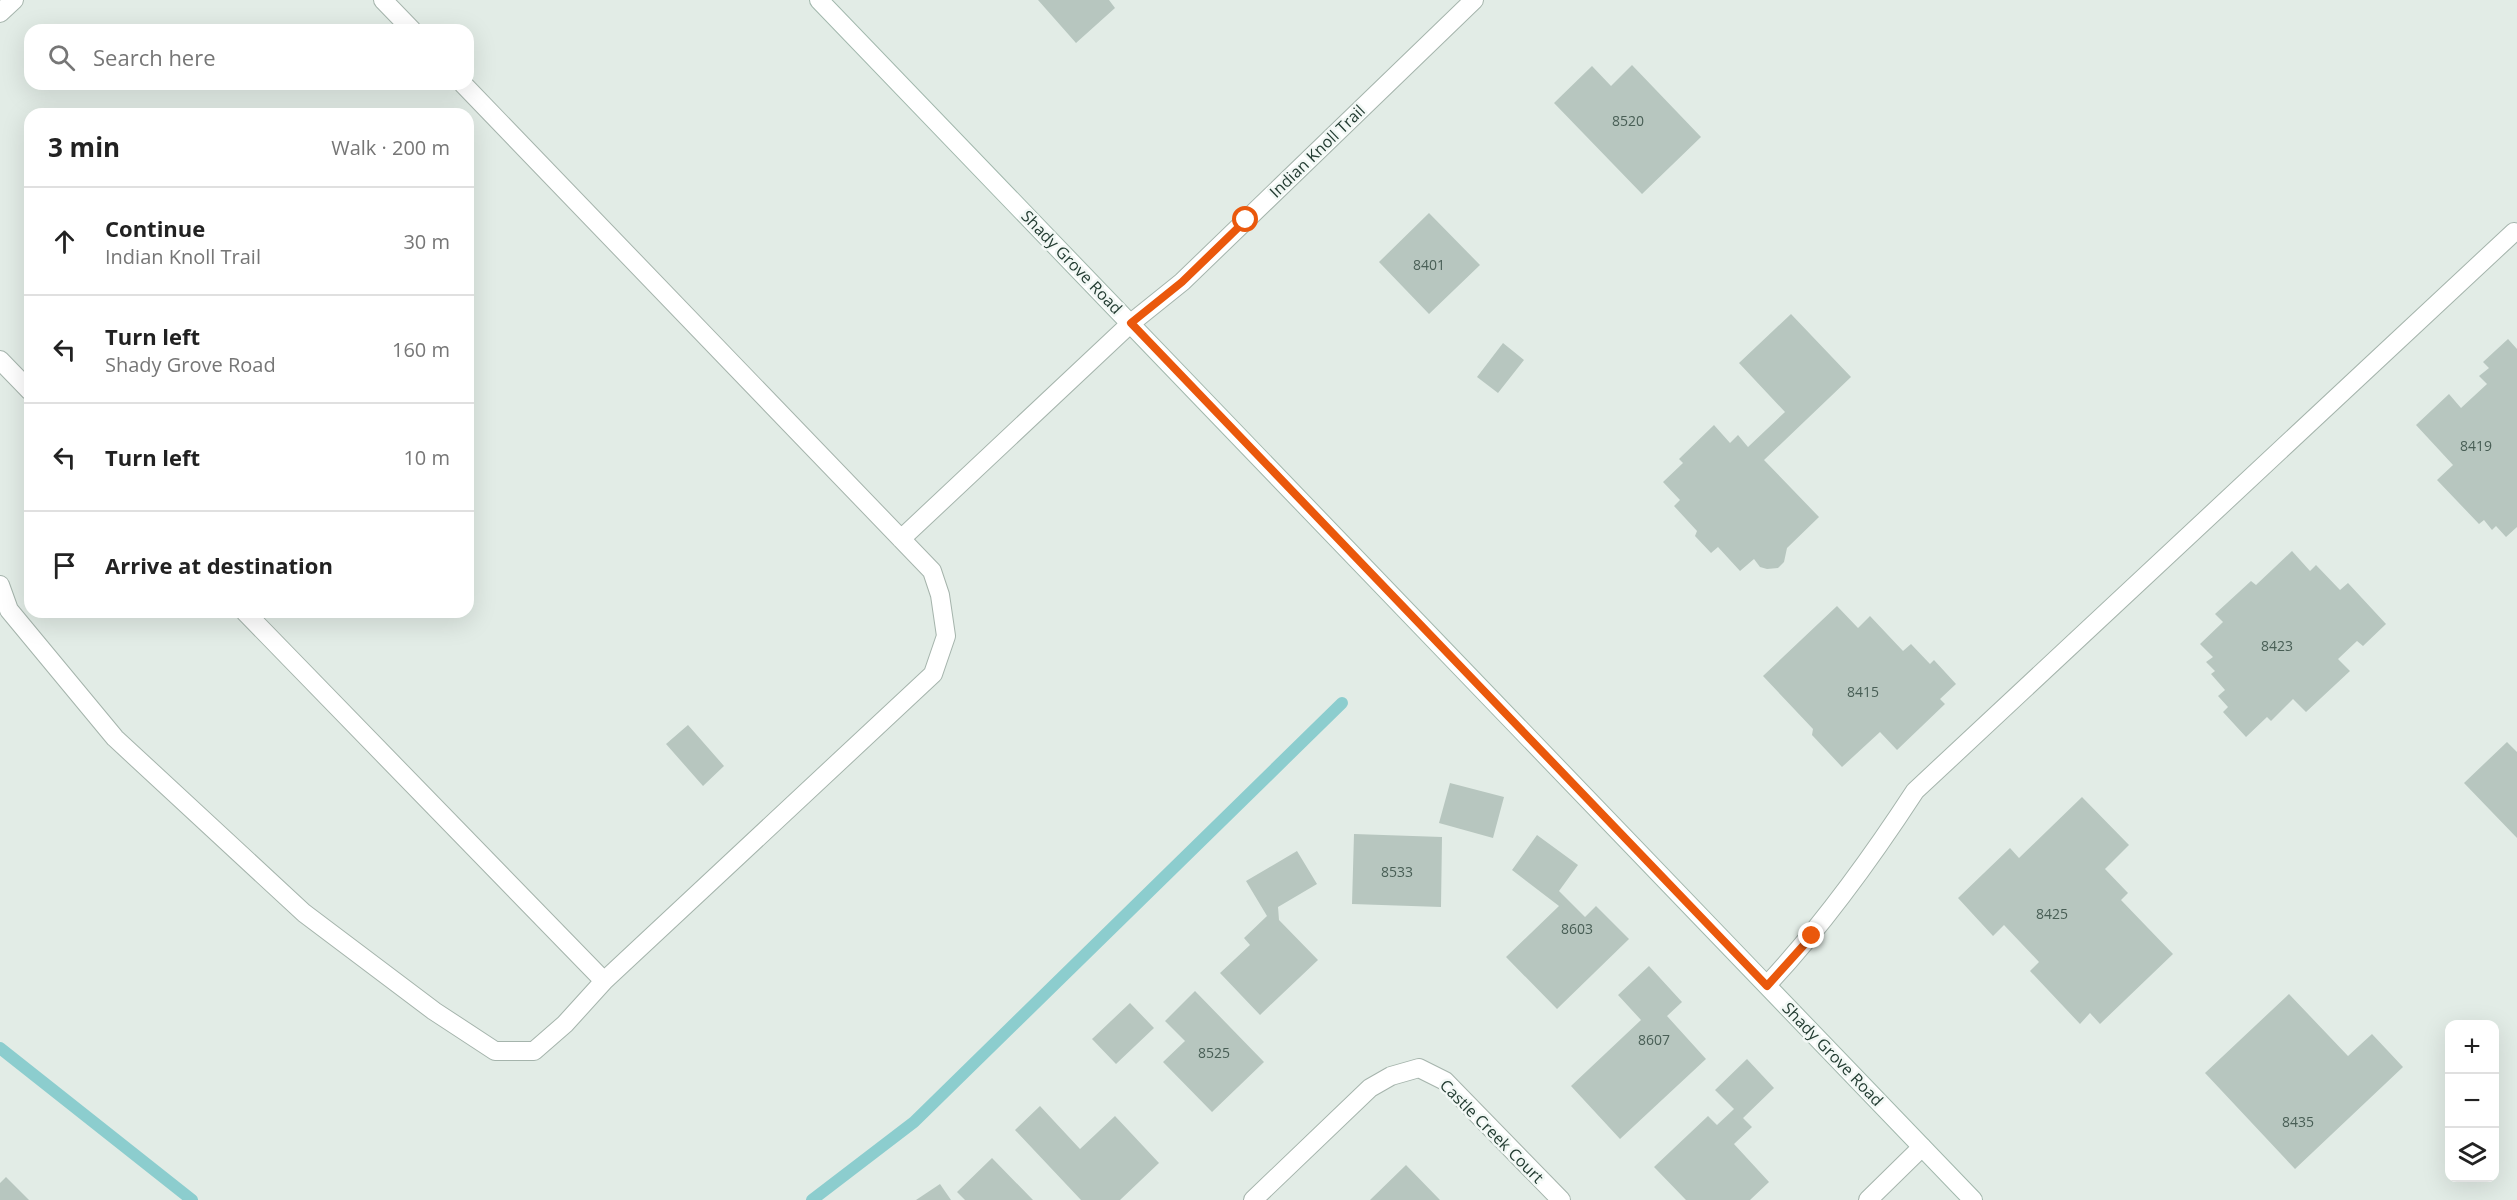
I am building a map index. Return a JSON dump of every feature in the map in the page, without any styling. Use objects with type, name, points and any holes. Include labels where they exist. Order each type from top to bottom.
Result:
[{"type":"street","points":[[0,13],[14,0]]},
{"type":"street","points":[[383,0],[405,24]]},
{"type":"street","name":"Shady Grove Road","points":[[819,0],[1973,1200]]},
{"type":"street","name":"Indian Knoll Trail","points":[[901,539],[1131,323],[1182,282],[1474,0]]},
{"type":"street","points":[[0,585],[9,610],[115,738],[304,913],[434,1011],[495,1051],[534,1051],[565,1024],[604,981],[933,674],[946,636],[940,595],[932,571],[470,90]]},
{"type":"street","points":[[1767,986],[1812,936],[1868,863],[1915,791],[2514,232]]},
{"type":"street","points":[[0,360],[24,385]]},
{"type":"street","points":[[251,618],[604,981]]},
{"type":"street","name":"Castle Creek Court","points":[[1253,1200],[1370,1088],[1391,1076],[1419,1068],[1445,1081],[1561,1200]]},
{"type":"street","points":[[1869,1200],[1922,1147]]},
{"type":"building","points":[[1038,0],[1109,0],[1115,8],[1076,43]]},
{"type":"building","points":[[1632,65],[1701,137],[1642,194],[1554,103],[1592,66],[1611,86]]},
{"type":"building","points":[[1429,213],[1480,265],[1429,314],[1379,262]]},
{"type":"building","points":[[1791,314],[1851,377],[1764,460],[1819,517],[1787,548],[1784,562],[1778,568],[1760,567],[1754,559],[1740,571],[1718,547],[1711,553],[1695,536],[1697,531],[1674,506],[1680,500],[1663,482],[1683,463],[1679,459],[1714,425],[1730,443],[1738,435],[1748,447],[1785,412],[1739,363]]},
{"type":"building","points":[[2508,339],[2517,349],[2517,527],[2506,537],[2496,526],[2492,530],[2484,520],[2479,524],[2437,480],[2453,465],[2416,425],[2449,394],[2461,408],[2487,384],[2479,376],[2489,368],[2483,362]]},
{"type":"building","points":[[1503,343],[1524,360],[1498,393],[1477,377]]},
{"type":"building","points":[[2292,551],[2310,571],[2316,565],[2340,590],[2348,583],[2386,624],[2363,646],[2357,641],[2338,659],[2350,671],[2306,712],[2293,699],[2271,721],[2267,717],[2246,737],[2223,712],[2228,707],[2218,696],[2225,690],[2211,674],[2215,671],[2206,662],[2213,657],[2200,644],[2223,622],[2215,614],[2251,581],[2256,585]]},
{"type":"building","points":[[1837,606],[1858,628],[1870,616],[1903,651],[1911,644],[1930,664],[1934,660],[1956,684],[1940,699],[1945,704],[1897,750],[1880,732],[1842,767],[1812,735],[1813,729],[1763,676]]},
{"type":"building","points":[[688,725],[724,766],[703,786],[666,744]]},
{"type":"building","points":[[2507,742],[2517,752],[2517,838],[2464,783]]},
{"type":"building","points":[[1450,783],[1504,797],[1493,838],[1439,823]]},
{"type":"building","points":[[2082,797],[2129,845],[2105,869],[2128,893],[2121,900],[2173,954],[2100,1024],[2090,1013],[2080,1024],[2030,971],[2039,962],[2004,925],[1993,936],[1958,898],[2010,848],[2019,858]]},
{"type":"building","points":[[1354,834],[1442,837],[1441,907],[1352,904]]},
{"type":"building","points":[[1537,835],[1578,865],[1559,891],[1585,917],[1596,906],[1629,939],[1557,1009],[1506,957],[1559,906],[1512,870]]},
{"type":"building","points":[[1297,851],[1317,884],[1278,907],[1279,920],[1318,960],[1260,1015],[1220,973],[1250,945],[1244,938],[1267,916],[1246,881]]},
{"type":"building","points":[[1649,966],[1682,1002],[1667,1016],[1706,1059],[1620,1139],[1571,1086],[1641,1020],[1618,995]]},
{"type":"building","points":[[1195,991],[1264,1062],[1212,1112],[1163,1062],[1185,1041],[1165,1021]]},
{"type":"building","points":[[2289,994],[2348,1056],[2372,1034],[2403,1067],[2295,1169],[2205,1073]]},
{"type":"building","points":[[1130,1003],[1154,1028],[1116,1064],[1092,1039]]},
{"type":"building","points":[[1747,1059],[1774,1088],[1743,1118],[1752,1127],[1734,1144],[1769,1182],[1750,1200],[1686,1200],[1654,1167],[1708,1116],[1717,1125],[1734,1109],[1715,1090]]},
{"type":"building","points":[[1040,1106],[1080,1149],[1115,1116],[1159,1163],[1120,1200],[1081,1200],[1015,1130]]},
{"type":"building","points":[[992,1158],[1033,1200],[965,1200],[957,1192]]},
{"type":"building","points":[[1406,1165],[1440,1200],[1370,1200]]},
{"type":"building","points":[[6,1177],[29,1200],[0,1200],[0,1183]]},
{"type":"building","points":[[940,1184],[951,1200],[916,1200]]},
{"type":"waterway","points":[[812,1200],[914,1122],[1342,703]]},
{"type":"waterway","points":[[0,1048],[192,1200]]},
{"type":"route","points":[[1246,220],[1182,282],[1131,323],[1767,986],[1812,936]]}]
